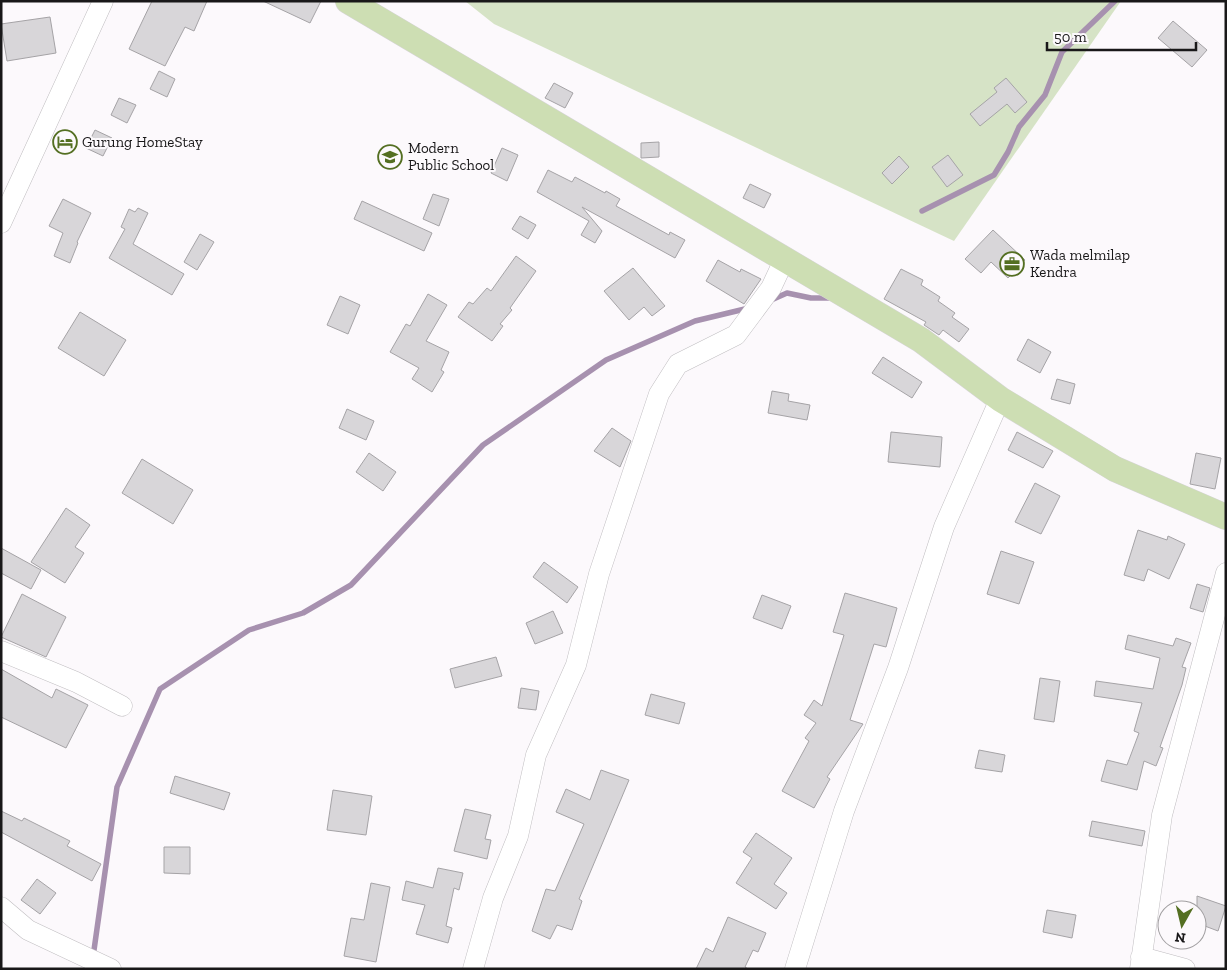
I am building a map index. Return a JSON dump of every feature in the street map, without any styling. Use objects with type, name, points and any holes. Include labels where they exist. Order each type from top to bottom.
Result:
[{"type":"main road","points":[[348,1],[922,340],[1000,399],[1115,469],[1226,516]]},
{"type":"street","points":[[1,223],[102,1]]},
{"type":"street","points":[[473,969],[492,898],[518,836],[536,755],[576,665],[599,574],[659,394],[678,364],[736,335],[771,288],[786,258]]},
{"type":"street","points":[[795,969],[844,811],[898,668],[944,527],[1000,399]]},
{"type":"street","points":[[1185,969],[1141,963],[1162,815],[1226,573]]},
{"type":"street","points":[[1,651],[76,682],[122,706]]},
{"type":"street","points":[[1,907],[28,930],[111,969]]},
{"type":"green space","points":[[465,1],[1121,1],[954,241],[494,24]]},
{"type":"building","points":[[152,1],[207,1],[194,31],[185,27],[165,66],[129,49]]},
{"type":"building","points":[[263,1],[321,1],[310,23]]},
{"type":"building","points":[[50,17],[56,53],[7,61],[1,24]]},
{"type":"building","points":[[1173,21],[1207,50],[1192,67],[1158,38]]},
{"type":"building","points":[[159,71],[175,79],[167,97],[150,89]]},
{"type":"building","points":[[1006,78],[1027,102],[1015,113],[1007,104],[980,126],[970,114],[997,92],[994,88]]},
{"type":"building","points":[[554,83],[573,93],[565,108],[545,98]]},
{"type":"building","points":[[119,98],[136,105],[127,123],[111,115]]},
{"type":"building","points":[[95,130],[112,138],[103,156],[86,148]]},
{"type":"building","points":[[659,142],[659,157],[641,158],[641,143]]},
{"type":"building","points":[[502,148],[518,155],[507,181],[491,173]]},
{"type":"building","points":[[948,155],[963,175],[947,187],[932,167]]},
{"type":"building","points":[[899,156],[909,167],[892,184],[882,173]]},
{"type":"building","points":[[548,170],[572,182],[575,177],[605,193],[606,191],[620,199],[616,206],[669,235],[670,232],[685,240],[675,258],[582,207],[602,231],[595,243],[581,235],[589,221],[537,192]]},
{"type":"building","points":[[750,184],[771,194],[764,208],[743,198]]},
{"type":"building","points":[[433,194],[449,199],[439,226],[423,219]]},
{"type":"building","points":[[63,199],[91,213],[77,242],[70,263],[54,256],[63,233],[49,226]]},
{"type":"building","points":[[362,201],[432,233],[424,251],[354,219]]},
{"type":"building","points":[[138,208],[148,213],[133,244],[184,274],[172,295],[109,258],[125,229],[121,227],[129,209],[135,212]]},
{"type":"building","points":[[520,216],[536,225],[528,239],[512,229]]},
{"type":"building","points":[[993,230],[1025,260],[1008,278],[991,262],[981,273],[965,259]]},
{"type":"building","points":[[200,234],[214,242],[197,270],[184,262]]},
{"type":"building","points":[[516,256],[536,271],[510,308],[512,310],[500,324],[503,326],[492,341],[458,317],[469,302],[473,304],[487,288],[491,291]]},
{"type":"building","points":[[718,260],[740,272],[741,269],[761,279],[744,304],[706,281]]},
{"type":"building","points":[[633,268],[665,306],[652,316],[644,307],[629,320],[604,291]]},
{"type":"building","points":[[901,269],[923,280],[921,285],[940,297],[938,301],[955,313],[952,317],[969,329],[959,342],[943,330],[939,335],[924,325],[926,322],[884,299]]},
{"type":"building","points":[[428,294],[447,305],[426,341],[449,352],[441,370],[444,372],[432,392],[412,379],[419,368],[390,352],[406,324],[410,326]]},
{"type":"building","points":[[340,296],[360,305],[348,334],[327,325]]},
{"type":"building","points":[[80,312],[126,340],[104,376],[58,348]]},
{"type":"building","points":[[1028,339],[1051,352],[1040,373],[1017,360]]},
{"type":"building","points":[[883,357],[922,382],[912,398],[872,373]]},
{"type":"building","points":[[1057,379],[1075,384],[1070,404],[1051,399]]},
{"type":"building","points":[[772,391],[789,394],[788,401],[810,405],[807,420],[768,413]]},
{"type":"building","points":[[347,409],[374,421],[366,440],[339,428]]},
{"type":"building","points":[[612,428],[631,441],[620,467],[594,451]]},
{"type":"building","points":[[891,432],[942,437],[940,467],[888,462]]},
{"type":"building","points":[[1017,432],[1053,451],[1043,468],[1008,450]]},
{"type":"building","points":[[369,453],[396,472],[383,491],[356,472]]},
{"type":"building","points":[[1196,453],[1221,458],[1215,489],[1190,484]]},
{"type":"building","points":[[142,459],[193,490],[173,524],[122,493]]},
{"type":"building","points":[[1035,483],[1060,496],[1041,534],[1015,522]]},
{"type":"building","points":[[66,508],[90,525],[75,547],[84,553],[65,583],[31,562]]},
{"type":"building","points":[[1138,530],[1167,540],[1168,536],[1185,544],[1169,579],[1148,569],[1144,581],[1124,575]]},
{"type":"building","points":[[1,548],[41,570],[31,589],[1,573]]},
{"type":"building","points":[[1001,551],[1034,562],[1019,604],[987,594]]},
{"type":"building","points":[[544,562],[578,587],[567,603],[533,577]]},
{"type":"building","points":[[1197,584],[1210,588],[1203,612],[1190,608]]},
{"type":"building","points":[[845,593],[897,608],[886,647],[874,644],[850,720],[863,724],[827,777],[830,779],[814,808],[782,791],[809,741],[805,738],[816,723],[804,715],[814,700],[822,706],[844,635],[833,632]]},
{"type":"building","points":[[22,594],[66,617],[46,657],[1,637]]},
{"type":"building","points":[[762,595],[791,606],[782,629],[753,618]]},
{"type":"building","points":[[553,611],[563,633],[535,644],[526,623]]},
{"type":"building","points":[[1128,635],[1173,646],[1176,638],[1191,643],[1182,667],[1186,668],[1182,685],[1160,747],[1163,748],[1156,766],[1144,761],[1137,790],[1101,781],[1107,760],[1127,765],[1139,733],[1134,731],[1142,703],[1094,696],[1096,681],[1153,689],[1160,658],[1125,649]]},
{"type":"building","points":[[496,657],[502,676],[455,688],[450,669]]},
{"type":"building","points":[[1,669],[52,698],[56,689],[88,705],[66,748],[1,717]]},
{"type":"building","points":[[1040,678],[1060,681],[1054,722],[1034,719]]},
{"type":"building","points":[[521,688],[539,691],[536,710],[518,708]]},
{"type":"building","points":[[651,694],[685,703],[679,724],[645,715]]},
{"type":"building","points":[[979,750],[1005,755],[1002,772],[975,768]]},
{"type":"building","points":[[601,770],[629,780],[579,899],[582,901],[572,930],[557,925],[550,939],[532,931],[546,889],[555,891],[584,824],[556,812],[566,789],[590,800]]},
{"type":"building","points":[[175,776],[230,793],[224,810],[170,793]]},
{"type":"building","points":[[333,790],[372,796],[366,835],[327,830]]},
{"type":"building","points":[[465,809],[491,815],[485,839],[491,840],[487,859],[454,851]]},
{"type":"building","points":[[1,811],[22,821],[24,818],[70,841],[67,846],[101,864],[92,881],[1,832]]},
{"type":"building","points":[[1092,821],[1145,831],[1142,846],[1089,836]]},
{"type":"building","points":[[756,833],[792,858],[774,884],[787,893],[776,909],[736,883],[752,858],[743,852]]},
{"type":"building","points":[[164,847],[190,847],[190,874],[164,873]]},
{"type":"building","points":[[438,868],[463,873],[459,890],[454,888],[446,926],[452,928],[448,943],[416,934],[425,905],[402,900],[406,881],[433,888]]},
{"type":"building","points":[[37,879],[56,893],[40,914],[21,900]]},
{"type":"building","points":[[371,883],[390,887],[376,962],[344,956],[351,918],[364,920]]},
{"type":"building","points":[[1197,896],[1226,906],[1218,931],[1207,927],[1207,900],[1197,900]]},
{"type":"building","points":[[1047,910],[1076,915],[1072,938],[1043,932]]},
{"type":"building","points":[[728,917],[766,933],[758,952],[753,950],[745,967],[748,969],[696,969],[706,948],[713,952]]},
{"type":"waterway","points":[[922,211],[994,175],[1008,152],[1019,127],[1045,95],[1062,52],[1115,1]]},
{"type":"waterway","points":[[769,301],[787,293],[811,298],[831,298]]},
{"type":"waterway","points":[[94,950],[117,787],[160,689],[249,630],[303,613],[351,585],[483,445],[606,360],[695,321],[749,308]]},
{"type":"place","name":"Gurung HomeStay","points":[[65,142]]},
{"type":"place","name":"Modern Public School","points":[[390,157]]},
{"type":"place","name":"Wada melmilap Kendra","points":[[1012,264]]}]
